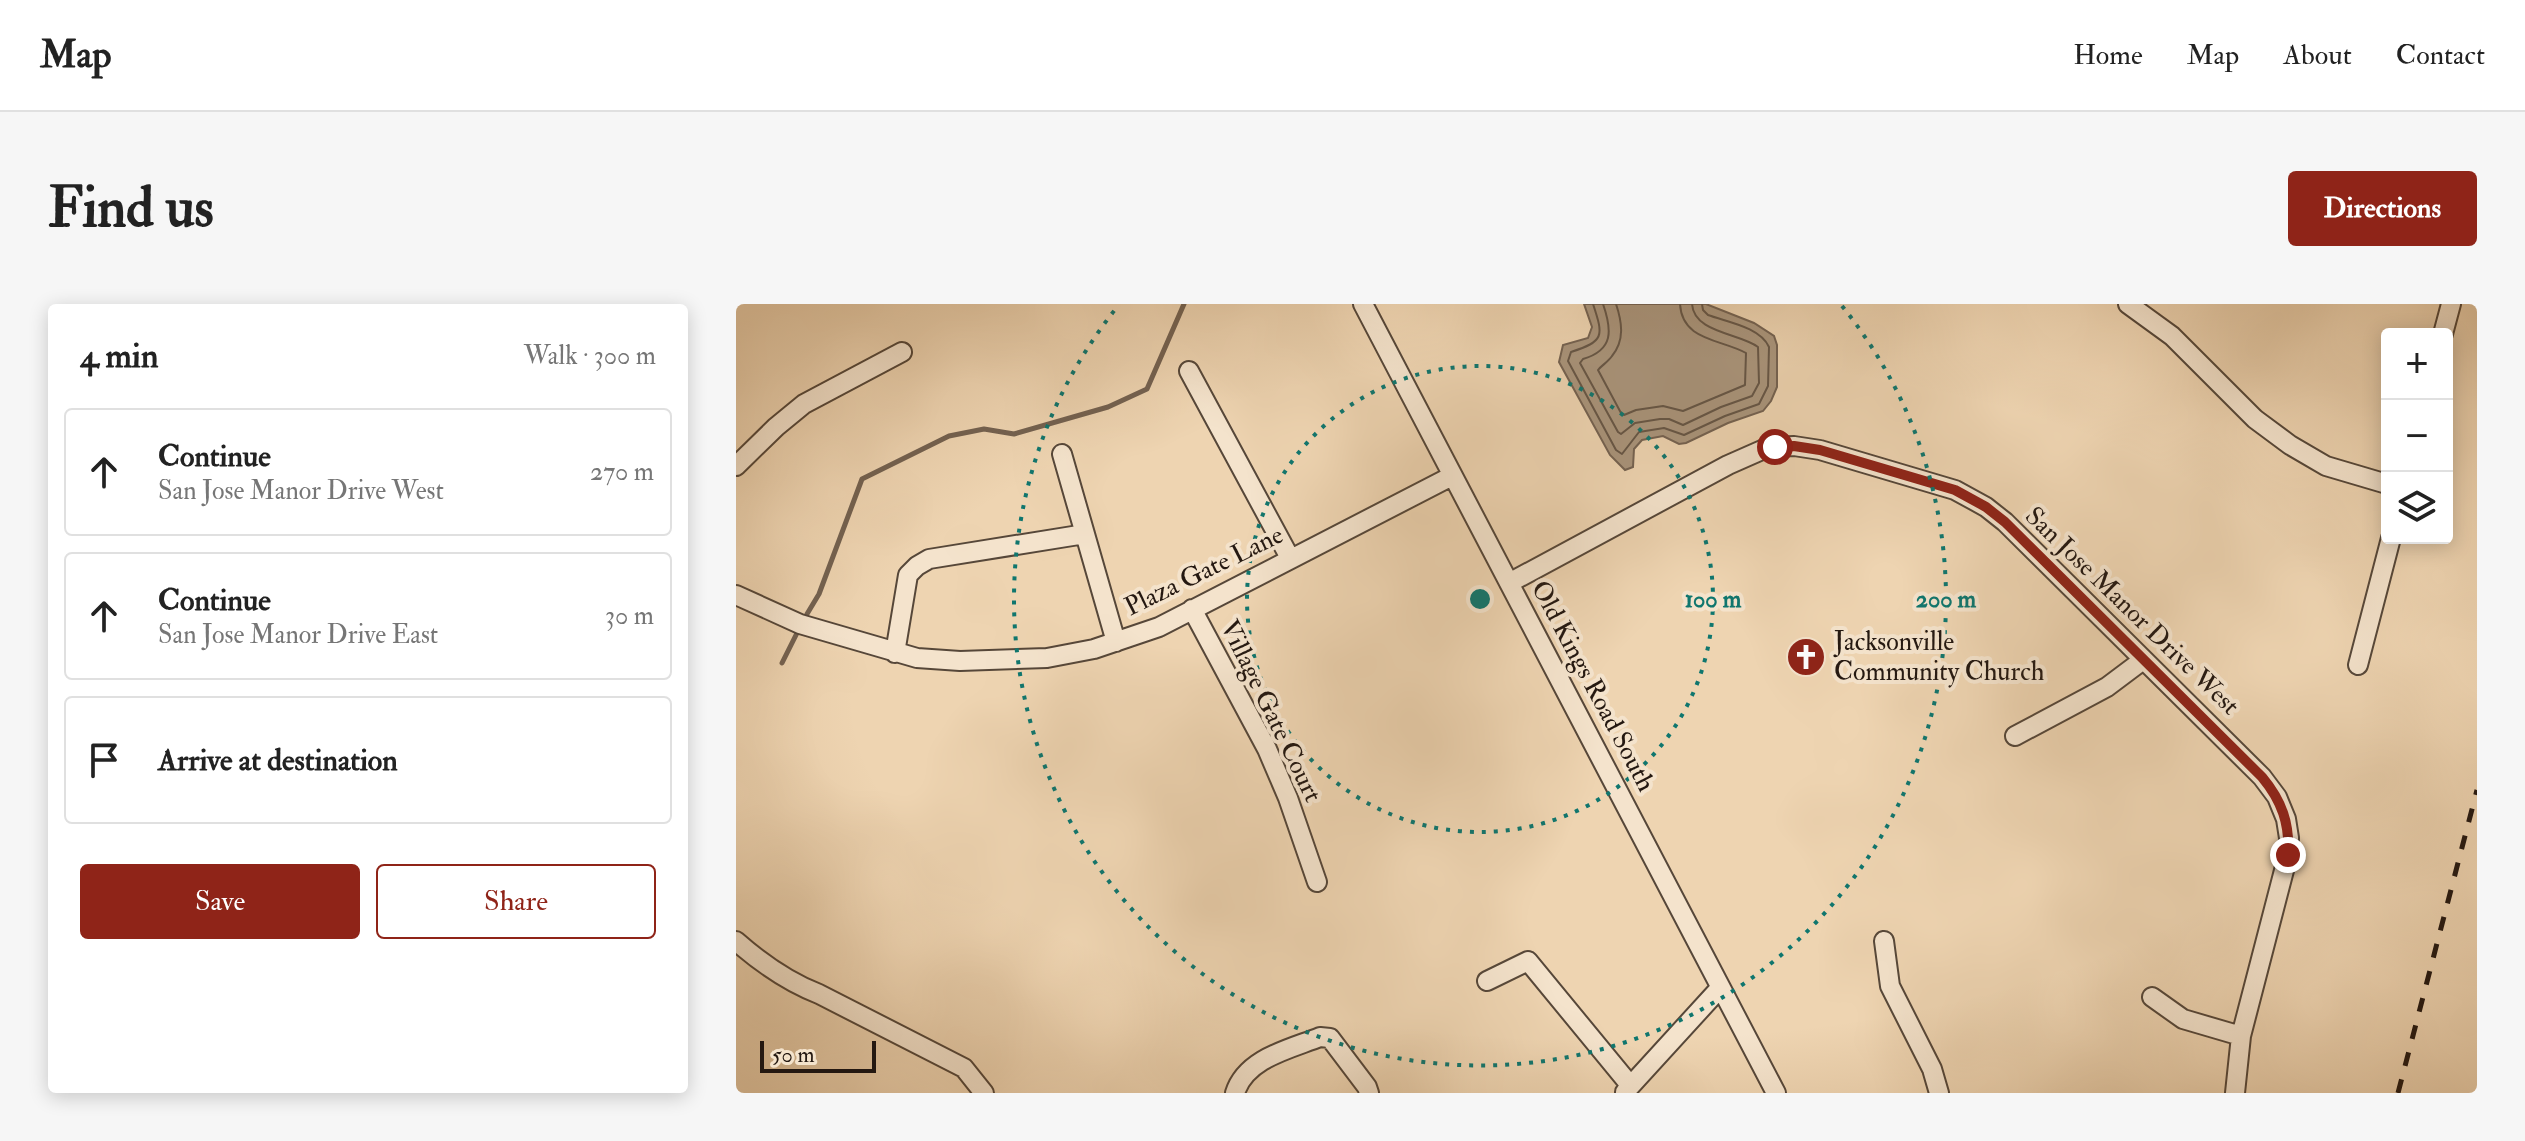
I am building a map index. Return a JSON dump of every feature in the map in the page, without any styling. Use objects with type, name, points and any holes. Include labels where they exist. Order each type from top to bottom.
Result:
[{"type":"street","name":"Old Kings Road South","points":[[1363,304],[1776,1093]]},
{"type":"street","points":[[2128,304],[2172,336],[2255,419],[2290,445],[2326,466],[2381,482]]},
{"type":"street","points":[[2445,328],[2451,304]]},
{"type":"street","points":[[736,466],[804,404],[902,352]]},
{"type":"street","points":[[1189,371],[1290,558]]},
{"type":"street","name":"San Jose Manor Drive West","points":[[1509,583],[1762,450],[1807,447],[1955,490],[1986,507],[2005,522],[2268,784],[2277,797],[2286,819],[2288,855],[2241,1036],[2235,1093]]},
{"type":"street","points":[[1062,454],[1116,642]]},
{"type":"street","name":"Plaza Gate Lane","points":[[736,595],[800,624],[895,653],[938,660],[1005,661],[1060,656],[1159,627],[1452,476]]},
{"type":"street","points":[[895,653],[908,575],[917,566],[929,559],[1085,534]]},
{"type":"street","points":[[2358,665],[2389,544]]},
{"type":"street","name":"Village Gate Court","points":[[1192,609],[1267,749],[1288,798],[1317,882]]},
{"type":"street","points":[[2015,736],[2107,687],[2143,660]]},
{"type":"street","points":[[736,941],[762,963],[800,986],[964,1068],[984,1093]]},
{"type":"street","points":[[1884,941],[1890,986],[1932,1069],[1939,1093]]},
{"type":"street","points":[[1487,981],[1528,961],[1627,1089],[1720,988]]},
{"type":"street","points":[[2152,997],[2183,1019],[2241,1036]]},
{"type":"street","points":[[1235,1093],[1240,1079],[1251,1066],[1320,1037],[1330,1038],[1369,1093]]},
{"type":"water","points":[[1584,304],[1706,304],[1754,323],[1774,336],[1777,345],[1777,387],[1771,401],[1763,411],[1686,443],[1679,444],[1663,436],[1642,440],[1634,449],[1633,467],[1625,470],[1610,455],[1559,362],[1563,345],[1588,338],[1592,327]]},
{"type":"waterway","points":[[807,614],[819,594],[862,479],[949,436],[984,429],[1014,434],[1108,407],[1147,389],[1184,304]]},
{"type":"waterway","points":[[782,663],[798,631]]},
{"type":"railway","points":[[2398,1093],[2477,790]]},
{"type":"place","name":"Jacksonville Community Church","points":[[1806,657]]},
{"type":"route","points":[[1775,447],[1820,450],[1955,490],[2005,522],[2262,777],[2277,797],[2286,819],[2288,855]]}]
